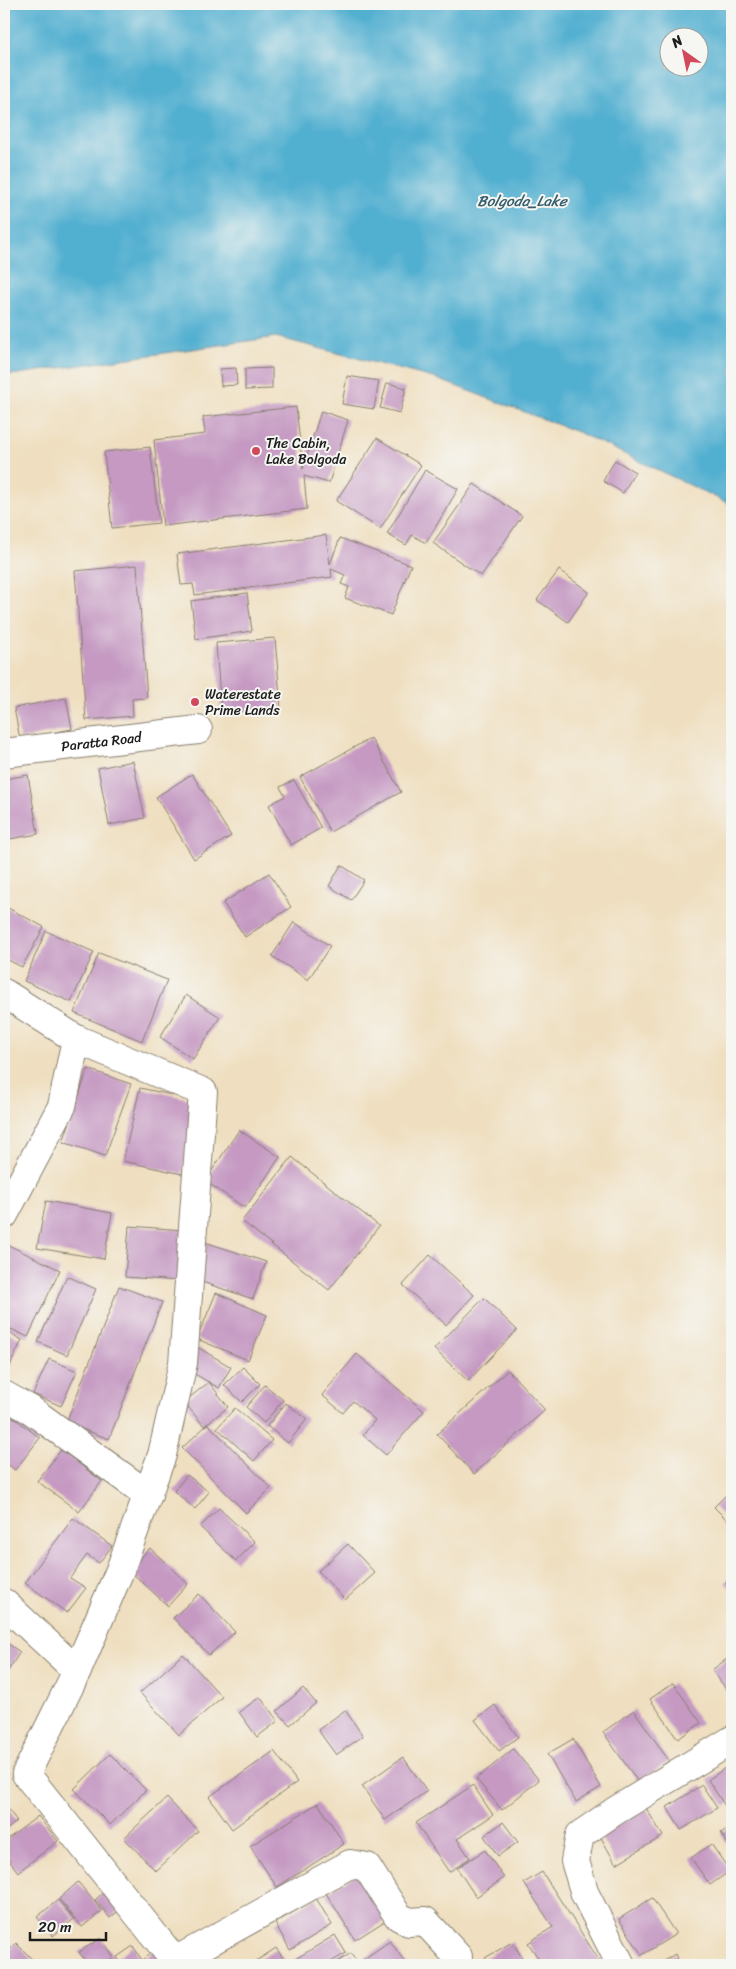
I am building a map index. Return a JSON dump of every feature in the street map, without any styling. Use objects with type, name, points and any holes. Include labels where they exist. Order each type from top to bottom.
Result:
[{"type":"street","name":"Paratta Road","points":[[4,753],[198,730]]},
{"type":"street","points":[[4,993],[76,1039],[203,1092],[183,1363],[162,1455],[120,1570],[77,1671],[26,1774],[176,1963],[350,1864],[367,1867],[398,1916],[409,1922],[425,1921],[458,1957]]},
{"type":"street","points":[[4,1215],[62,1106],[76,1039]]},
{"type":"street","points":[[4,1395],[31,1410],[148,1495]]},
{"type":"street","points":[[4,1603],[77,1671]]},
{"type":"street","points":[[621,1965],[585,1894],[575,1861],[580,1835],[615,1810],[732,1740]]},
{"type":"water","name":"Bolgoda_Lake","points":[[4,4],[732,4],[732,505],[580,433],[437,379],[276,337],[4,376]]},
{"type":"building","points":[[236,368],[237,385],[221,386],[220,369]]},
{"type":"building","points":[[272,368],[272,389],[245,390],[245,369]]},
{"type":"building","points":[[347,376],[379,381],[374,409],[342,404]]},
{"type":"building","points":[[387,383],[406,388],[400,413],[380,408]]},
{"type":"building","points":[[296,407],[303,469],[321,411],[348,420],[329,483],[304,476],[307,509],[163,526],[154,440],[205,434],[203,417]]},
{"type":"building","points":[[377,438],[421,465],[380,529],[336,501]]},
{"type":"building","points":[[150,447],[159,523],[112,528],[104,452]]},
{"type":"building","points":[[615,460],[635,472],[623,493],[603,481]]},
{"type":"building","points":[[425,470],[458,489],[426,543],[412,535],[406,545],[387,534]]},
{"type":"building","points":[[474,484],[522,516],[481,576],[433,543]]},
{"type":"building","points":[[326,535],[330,564],[340,538],[411,565],[391,615],[345,598],[349,587],[341,584],[345,575],[331,569],[332,577],[195,595],[193,584],[181,585],[177,554]]},
{"type":"building","points":[[137,565],[147,698],[132,699],[133,716],[86,720],[75,571]]},
{"type":"building","points":[[559,570],[589,592],[568,622],[537,600]]},
{"type":"building","points":[[247,593],[252,631],[196,639],[191,601]]},
{"type":"building","points":[[275,638],[281,708],[221,713],[216,643]]},
{"type":"building","points":[[66,698],[72,729],[20,739],[14,708]]},
{"type":"building","points":[[371,738],[401,792],[330,832],[300,777]]},
{"type":"building","points":[[133,761],[145,818],[109,825],[98,768]]},
{"type":"building","points":[[192,774],[231,836],[194,859],[156,797]]},
{"type":"building","points":[[28,775],[38,834],[4,840],[4,779]]},
{"type":"building","points":[[294,780],[321,828],[291,845],[269,805],[285,796],[280,787]]},
{"type":"building","points":[[341,865],[364,880],[351,900],[329,886]]},
{"type":"building","points":[[269,873],[291,907],[245,937],[223,903]]},
{"type":"building","points":[[6,907],[44,927],[22,967],[4,958],[4,912]]},
{"type":"building","points":[[294,922],[330,946],[308,980],[272,956]]},
{"type":"building","points":[[46,931],[94,952],[71,1002],[24,981]]},
{"type":"building","points":[[99,953],[167,980],[142,1041],[74,1013]]},
{"type":"building","points":[[186,995],[220,1017],[193,1059],[160,1037]]},
{"type":"building","points":[[88,1069],[131,1084],[105,1156],[63,1142]]},
{"type":"building","points":[[140,1088],[199,1101],[182,1174],[123,1161]]},
{"type":"building","points":[[239,1130],[280,1157],[245,1208],[205,1181]]},
{"type":"building","points":[[292,1157],[379,1226],[329,1290],[242,1221]]},
{"type":"building","points":[[46,1201],[112,1213],[104,1259],[37,1248]]},
{"type":"building","points":[[129,1226],[183,1230],[179,1281],[125,1277]]},
{"type":"building","points":[[205,1242],[266,1262],[253,1299],[193,1279]]},
{"type":"building","points":[[4,1243],[60,1270],[28,1337],[4,1326]]},
{"type":"building","points":[[430,1255],[474,1295],[446,1325],[403,1285]]},
{"type":"building","points":[[67,1276],[96,1289],[67,1355],[38,1342]]},
{"type":"building","points":[[119,1286],[162,1302],[109,1439],[66,1423]]},
{"type":"building","points":[[216,1293],[267,1315],[248,1360],[197,1339]]},
{"type":"building","points":[[484,1298],[517,1330],[468,1381],[434,1349]]},
{"type":"building","points":[[4,1330],[22,1340],[4,1378]]},
{"type":"building","points":[[199,1348],[231,1367],[219,1388],[186,1369]]},
{"type":"building","points":[[357,1354],[424,1411],[386,1455],[363,1435],[375,1420],[353,1401],[343,1413],[322,1395]]},
{"type":"building","points":[[49,1359],[77,1371],[61,1406],[33,1394]]},
{"type":"building","points":[[243,1367],[260,1384],[242,1402],[224,1385]]},
{"type":"building","points":[[508,1370],[545,1410],[474,1474],[437,1434]]},
{"type":"building","points":[[209,1382],[228,1407],[204,1426],[184,1402]]},
{"type":"building","points":[[265,1385],[283,1400],[264,1423],[246,1407]]},
{"type":"building","points":[[286,1403],[307,1419],[288,1443],[267,1426]]},
{"type":"building","points":[[235,1408],[272,1440],[254,1461],[217,1428]]},
{"type":"building","points":[[4,1410],[40,1438],[15,1470],[4,1461]]},
{"type":"building","points":[[208,1424],[271,1488],[246,1513],[182,1448]]},
{"type":"building","points":[[61,1450],[102,1481],[79,1512],[37,1481]]},
{"type":"building","points":[[187,1475],[209,1492],[195,1509],[174,1491]]},
{"type":"building","points":[[732,1489],[732,1525],[714,1507]]},
{"type":"building","points":[[219,1508],[255,1542],[236,1561],[200,1527]]},
{"type":"building","points":[[73,1518],[112,1546],[99,1563],[87,1555],[70,1578],[86,1588],[67,1613],[25,1583]]},
{"type":"building","points":[[348,1544],[375,1573],[345,1600],[318,1571]]},
{"type":"building","points":[[150,1548],[188,1584],[168,1606],[129,1570]]},
{"type":"building","points":[[732,1575],[732,1589],[725,1583]]},
{"type":"building","points":[[199,1594],[235,1632],[209,1655],[173,1618]]},
{"type":"building","points":[[4,1641],[20,1652],[4,1677]]},
{"type":"building","points":[[183,1654],[222,1697],[179,1735],[140,1693]]},
{"type":"building","points":[[732,1655],[732,1697],[712,1670]]},
{"type":"building","points":[[673,1683],[701,1723],[678,1739],[650,1699]]},
{"type":"building","points":[[303,1688],[316,1703],[290,1725],[277,1711]]},
{"type":"building","points":[[260,1697],[278,1721],[257,1737],[239,1712]]},
{"type":"building","points":[[495,1705],[518,1737],[499,1751],[475,1720]]},
{"type":"building","points":[[345,1710],[363,1736],[336,1755],[318,1730]]},
{"type":"building","points":[[634,1710],[669,1761],[638,1782],[603,1732]]},
{"type":"building","points":[[573,1739],[601,1787],[576,1802],[547,1754]]},
{"type":"building","points":[[513,1749],[539,1780],[502,1810],[476,1779]]},
{"type":"building","points":[[274,1751],[297,1782],[232,1829],[209,1797]]},
{"type":"building","points":[[110,1754],[146,1790],[110,1825],[74,1789]]},
{"type":"building","points":[[403,1757],[427,1791],[385,1820],[362,1786]]},
{"type":"building","points":[[732,1763],[732,1801],[725,1806],[708,1780]]},
{"type":"building","points":[[473,1785],[493,1815],[457,1839],[470,1858],[449,1872],[416,1823]]},
{"type":"building","points":[[702,1785],[717,1808],[681,1830],[667,1807]]},
{"type":"building","points":[[167,1798],[198,1831],[156,1871],[124,1838]]},
{"type":"building","points":[[318,1803],[344,1844],[277,1887],[250,1846]]},
{"type":"building","points":[[4,1804],[17,1821],[4,1832]]},
{"type":"building","points":[[646,1808],[663,1836],[616,1864],[600,1836]]},
{"type":"building","points":[[38,1816],[58,1841],[18,1872],[4,1854],[4,1842]]},
{"type":"building","points":[[503,1822],[518,1842],[498,1856],[484,1836]]},
{"type":"building","points":[[732,1825],[732,1851],[721,1833]]},
{"type":"building","points":[[711,1844],[730,1871],[710,1885],[691,1858]]},
{"type":"building","points":[[485,1850],[504,1878],[476,1897],[457,1868]]},
{"type":"building","points":[[362,1871],[391,1917],[355,1940],[326,1893]]},
{"type":"building","points":[[542,1872],[602,1965],[543,1965],[528,1943],[553,1927],[524,1883]]},
{"type":"building","points":[[78,1882],[102,1911],[82,1927],[59,1899]]},
{"type":"building","points":[[105,1891],[121,1909],[110,1918],[95,1900]]},
{"type":"building","points":[[316,1898],[332,1925],[290,1950],[275,1923]]},
{"type":"building","points":[[652,1898],[676,1934],[642,1955],[619,1919]]},
{"type":"building","points":[[58,1900],[74,1919],[53,1936],[37,1917]]},
{"type":"building","points":[[335,1935],[346,1953],[326,1965],[294,1965],[292,1961]]},
{"type":"building","points":[[101,1938],[114,1957],[101,1965],[88,1965],[79,1952]]},
{"type":"building","points":[[390,1941],[407,1965],[333,1965],[351,1953],[358,1963]]},
{"type":"building","points":[[512,1942],[527,1965],[489,1965],[485,1958]]},
{"type":"building","points":[[16,1943],[38,1965],[4,1965],[4,1956]]},
{"type":"building","points":[[133,1946],[142,1960],[155,1950],[165,1965],[115,1965],[120,1962],[117,1957]]},
{"type":"building","points":[[276,1948],[288,1965],[250,1965]]},
{"type":"building","points":[[675,1954],[681,1965],[657,1965]]},
{"type":"place","name":"The Cabin, Lake Bolgoda","points":[[256,451]]},
{"type":"place","name":"Waterestate Prime Lands","points":[[195,702]]}]
